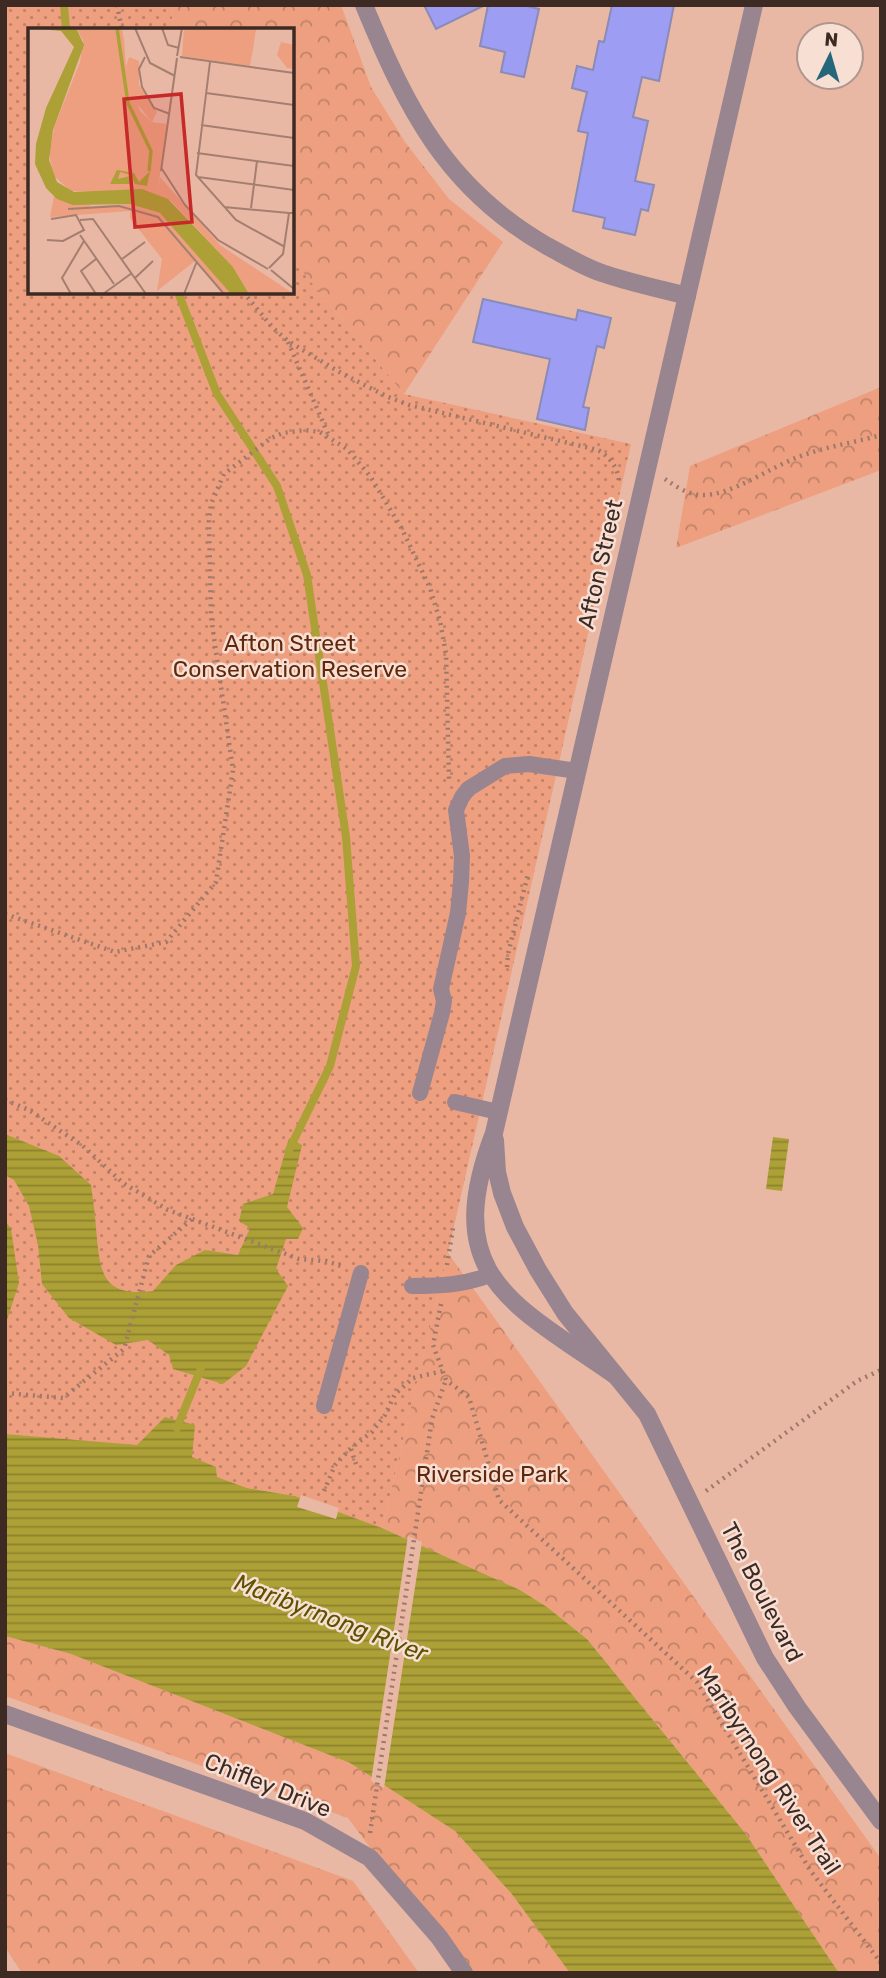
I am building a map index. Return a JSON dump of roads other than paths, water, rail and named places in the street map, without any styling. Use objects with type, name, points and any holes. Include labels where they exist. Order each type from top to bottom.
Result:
[{"type":"street","points":[[364,5],[405,99],[432,143],[463,182],[498,214],[572,260],[604,274],[687,296]]},
{"type":"street","name":"Afton Street","points":[[494,1133],[754,5]]},
{"type":"street","name":"The Boulevard","points":[[494,1133],[481,1167],[475,1194],[474,1219],[482,1257],[490,1275],[504,1293],[526,1312],[616,1376]]},
{"type":"street","name":"The Boulevard","points":[[494,1133],[497,1172],[502,1193],[515,1227],[538,1270],[565,1313],[647,1414],[765,1658],[797,1707],[881,1821]]},
{"type":"street","name":"Chifley Drive","points":[[5,1714],[305,1821],[370,1858],[439,1937],[464,1973]]},
{"type":"lane","points":[[420,1093],[442,1013],[441,989],[458,913],[462,856],[456,810],[468,789],[505,766],[529,764],[577,771]]},
{"type":"lane","points":[[455,1102],[498,1112]]},
{"type":"lane","points":[[324,1406],[361,1273]]},
{"type":"lane","points":[[412,1286],[467,1283],[490,1275]]},
{"type":"water","points":[[5,1134],[59,1156],[91,1185],[99,1257],[106,1278],[122,1290],[135,1292],[153,1291],[176,1265],[205,1250],[238,1255],[250,1228],[239,1221],[243,1204],[273,1194],[289,1138],[302,1145],[287,1207],[303,1228],[298,1239],[286,1239],[276,1269],[288,1286],[246,1366],[223,1384],[173,1369],[169,1355],[148,1340],[116,1345],[69,1318],[42,1284],[38,1245],[29,1206],[14,1180],[5,1175]]},
{"type":"water","points":[[773,1137],[789,1139],[782,1191],[766,1189]]},
{"type":"water","points":[[5,1220],[11,1229],[19,1283],[5,1326]]},
{"type":"water","name":"Maribyrnong River","points":[[165,1417],[195,1425],[192,1457],[216,1467],[217,1477],[247,1488],[295,1496],[382,1528],[520,1590],[547,1607],[587,1639],[745,1833],[839,1973],[570,1973],[511,1893],[455,1831],[350,1763],[71,1654],[5,1636],[5,1434],[137,1445]]},
{"type":"waterway","points":[[64,5],[66,28]]},
{"type":"waterway","points":[[179,294],[217,394],[277,486],[307,575],[346,837],[356,966],[330,1066],[289,1150]]},
{"type":"waterway","points":[[177,1428],[201,1368]]},
{"type":"park label","name":"Afton Street Conservation Reserve","points":[[290,656]]},
{"type":"park label","name":"Riverside Park","points":[[492,1474]]}]
